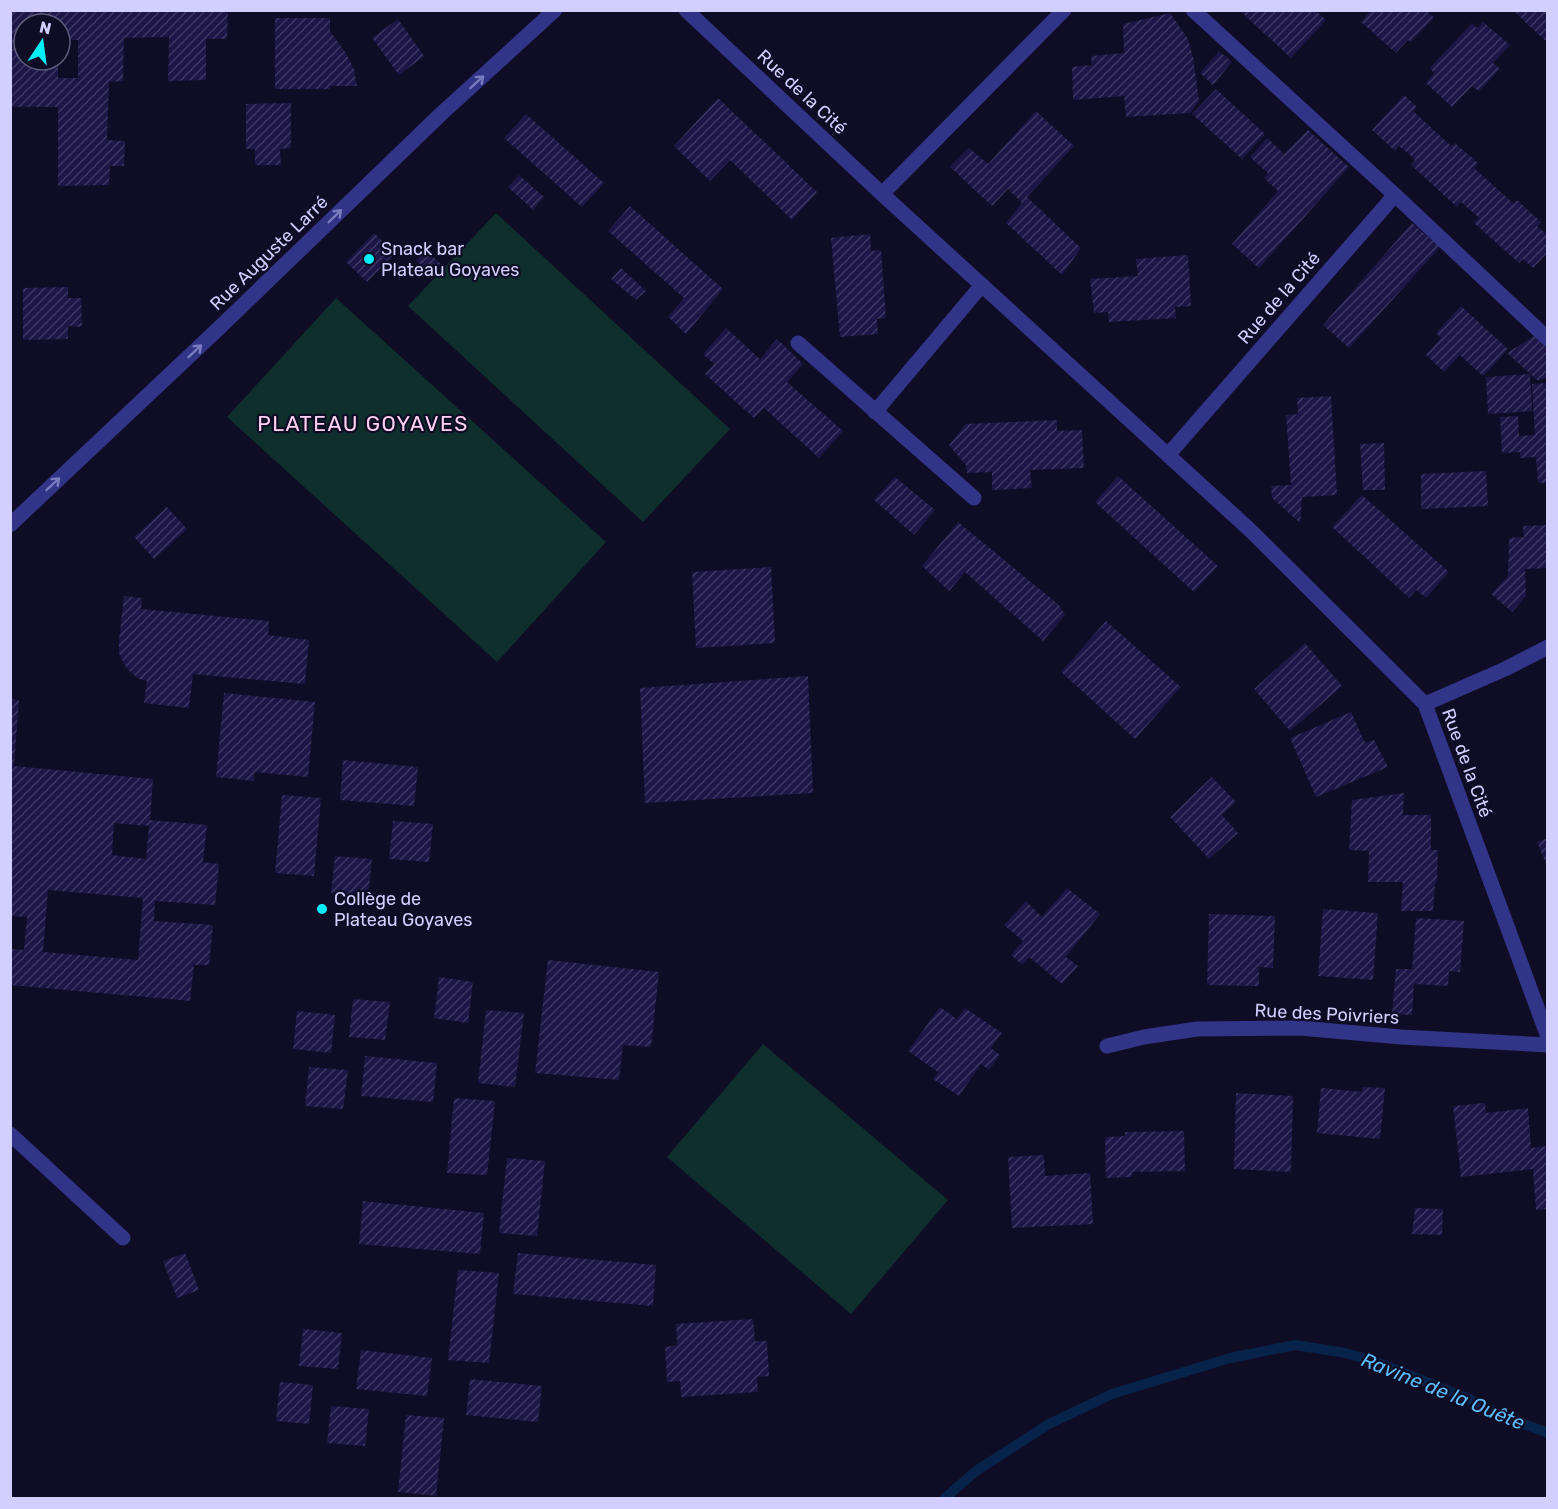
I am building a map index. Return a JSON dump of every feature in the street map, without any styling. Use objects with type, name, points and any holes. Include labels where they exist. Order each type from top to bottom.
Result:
[{"type":"street","name":"Rue Auguste Larré","points":[[10,525],[441,114],[555,10]]},
{"type":"street","points":[[882,194],[1064,10]]},
{"type":"street","points":[[1193,10],[1548,339]]},
{"type":"street","name":"Rue de la Cité","points":[[691,13],[882,194],[1250,530],[1425,704],[1548,1037]]},
{"type":"street","name":"Rue de la Cité","points":[[1168,454],[1395,195]]},
{"type":"street","points":[[875,412],[982,285]]},
{"type":"street","points":[[798,343],[974,498]]},
{"type":"street","points":[[1425,704],[1505,669],[1548,647]]},
{"type":"street","name":"Rue des Poivriers","points":[[1107,1046],[1144,1036],[1197,1029],[1300,1028],[1401,1037],[1548,1045]]},
{"type":"street","points":[[10,1134],[123,1238]]},
{"type":"green space","points":[[496,213],[730,429],[643,522],[408,306]]},
{"type":"green space","points":[[336,298],[606,542],[497,662],[227,417]]},
{"type":"green space","points":[[763,1044],[948,1200],[851,1314],[667,1157]]},
{"type":"building","points":[[10,10],[228,10],[227,39],[206,39],[206,80],[168,81],[169,37],[124,38],[123,81],[109,82],[107,140],[125,141],[124,166],[110,166],[109,185],[58,186],[58,107],[10,107]]},
{"type":"building","points":[[1239,10],[1315,10],[1326,20],[1291,58]]},
{"type":"building","points":[[1371,10],[1426,10],[1434,18],[1411,42],[1408,40],[1396,53],[1361,22]]},
{"type":"building","points":[[1513,10],[1548,10],[1548,43],[1528,25]]},
{"type":"building","points":[[1170,13],[1188,39],[1193,57],[1199,101],[1190,113],[1126,117],[1124,96],[1073,100],[1072,67],[1092,65],[1091,56],[1124,53],[1123,24]]},
{"type":"building","points":[[275,18],[330,18],[330,31],[354,69],[357,86],[330,86],[330,89],[275,89]]},
{"type":"building","points":[[398,19],[424,56],[399,75],[372,38]]},
{"type":"building","points":[[1483,22],[1510,45],[1493,63],[1500,69],[1479,91],[1472,86],[1452,107],[1426,83],[1434,73],[1430,68],[1472,23],[1477,28]]},
{"type":"building","points":[[1219,51],[1232,62],[1213,85],[1200,73]]},
{"type":"building","points":[[1216,89],[1265,134],[1242,159],[1192,114]]},
{"type":"building","points":[[1404,95],[1417,107],[1413,111],[1451,146],[1455,143],[1478,163],[1474,168],[1514,204],[1517,200],[1541,222],[1537,226],[1548,236],[1548,252],[1533,268],[1523,259],[1519,263],[1474,223],[1479,218],[1461,202],[1457,207],[1411,165],[1415,160],[1409,154],[1399,146],[1395,151],[1372,130]]},
{"type":"building","points":[[718,98],[817,192],[792,220],[730,160],[710,181],[674,146]]},
{"type":"building","points":[[291,103],[291,148],[280,149],[281,165],[255,165],[255,149],[246,149],[246,104]]},
{"type":"building","points":[[1036,111],[1074,146],[1027,197],[1081,248],[1062,275],[1006,223],[1022,203],[1008,189],[992,206],[950,167],[969,148],[988,164]]},
{"type":"building","points":[[526,114],[604,183],[582,207],[504,138]]},
{"type":"building","points":[[1308,130],[1349,167],[1259,268],[1232,244],[1278,191],[1264,178],[1268,173],[1250,157],[1267,138],[1284,154]]},
{"type":"building","points":[[519,175],[544,197],[533,210],[508,187]]},
{"type":"building","points":[[630,206],[723,289],[686,334],[668,317],[684,298],[608,231]]},
{"type":"building","points":[[1412,223],[1440,247],[1349,348],[1323,325]]},
{"type":"building","points":[[374,233],[395,253],[367,282],[346,262]]},
{"type":"building","points":[[870,234],[871,251],[881,250],[886,318],[877,319],[878,334],[840,337],[831,238]]},
{"type":"building","points":[[426,250],[442,265],[432,276],[416,261]]},
{"type":"building","points":[[1188,255],[1191,306],[1175,307],[1176,318],[1109,322],[1108,312],[1094,313],[1090,279],[1138,276],[1136,259]]},
{"type":"building","points":[[621,268],[646,291],[636,300],[611,279]]},
{"type":"building","points":[[68,287],[68,298],[81,298],[82,327],[68,326],[68,339],[23,340],[23,288]]},
{"type":"building","points":[[1461,306],[1508,349],[1483,376],[1460,355],[1444,372],[1426,355],[1441,338],[1436,333]]},
{"type":"building","points":[[726,328],[760,359],[777,339],[803,364],[787,382],[843,431],[819,458],[764,408],[754,418],[705,374],[714,364],[703,354]]},
{"type":"building","points":[[1537,334],[1548,344],[1548,377],[1538,381],[1507,353]]},
{"type":"building","points":[[1530,374],[1532,411],[1488,414],[1486,377]]},
{"type":"building","points":[[1548,383],[1548,483],[1538,483],[1536,457],[1520,458],[1520,452],[1502,453],[1500,417],[1518,416],[1519,436],[1535,435],[1532,384]]},
{"type":"building","points":[[1331,396],[1337,495],[1302,497],[1300,523],[1272,498],[1271,486],[1291,485],[1286,415],[1298,414],[1297,398]]},
{"type":"building","points":[[1057,420],[1057,431],[1082,430],[1084,468],[1030,470],[1032,488],[992,490],[992,472],[967,473],[966,465],[949,445],[966,424]]},
{"type":"building","points":[[1384,443],[1385,490],[1363,490],[1360,444]]},
{"type":"building","points":[[1486,471],[1488,506],[1421,509],[1421,474]]},
{"type":"building","points":[[1118,476],[1218,566],[1194,592],[1095,502]]},
{"type":"building","points":[[895,477],[935,510],[914,535],[874,500]]},
{"type":"building","points":[[1362,495],[1449,572],[1426,598],[1416,590],[1409,598],[1332,527]]},
{"type":"building","points":[[167,507],[187,529],[154,559],[134,537]]},
{"type":"building","points":[[958,522],[1059,605],[1065,615],[1043,641],[965,572],[949,591],[922,566]]},
{"type":"building","points":[[1548,525],[1548,568],[1525,569],[1526,596],[1512,612],[1491,594],[1508,576],[1509,538],[1524,537],[1523,526]]},
{"type":"building","points":[[771,567],[775,643],[696,648],[692,572]]},
{"type":"building","points":[[124,596],[142,598],[141,609],[269,621],[268,635],[309,640],[305,684],[193,674],[189,708],[144,703],[147,681],[139,679],[130,672],[119,653]]},
{"type":"building","points":[[1106,621],[1181,687],[1135,739],[1061,672]]},
{"type":"building","points":[[1305,643],[1342,686],[1290,731],[1254,689]]},
{"type":"building","points":[[808,676],[813,793],[645,803],[640,688]]},
{"type":"building","points":[[224,693],[315,702],[308,777],[255,772],[254,781],[216,777]]},
{"type":"building","points":[[10,699],[19,700],[14,766],[153,779],[150,820],[207,825],[203,862],[219,864],[215,905],[155,901],[154,921],[213,925],[209,965],[194,965],[190,1001],[10,985],[10,949],[24,950],[27,917],[10,916]],"holes":[[[114,823],[149,826],[146,859],[112,855]],[[48,890],[143,898],[138,960],[43,952]]]},
{"type":"building","points":[[1351,712],[1365,743],[1374,740],[1388,767],[1316,797],[1290,738]]},
{"type":"building","points":[[343,760],[418,767],[414,806],[340,800]]},
{"type":"building","points":[[1212,777],[1236,802],[1222,815],[1238,833],[1209,859],[1170,817]]},
{"type":"building","points":[[1404,793],[1403,815],[1431,815],[1431,850],[1438,850],[1433,911],[1401,911],[1403,882],[1368,882],[1369,851],[1349,850],[1352,800]]},
{"type":"building","points":[[282,795],[321,798],[314,876],[275,873]]},
{"type":"building","points":[[393,821],[433,824],[429,862],[389,859]]},
{"type":"building","points":[[1548,838],[1548,866],[1547,866],[1537,842]]},
{"type":"building","points":[[335,856],[372,859],[368,896],[331,893]]},
{"type":"building","points":[[1067,888],[1100,914],[1066,957],[1078,966],[1062,984],[1029,957],[1022,965],[1011,955],[1023,941],[1004,925],[1026,901],[1042,917]]},
{"type":"building","points":[[1323,909],[1378,913],[1373,980],[1318,976]]},
{"type":"building","points":[[1209,914],[1275,916],[1273,968],[1259,967],[1259,986],[1207,985]]},
{"type":"building","points":[[1416,918],[1464,921],[1460,972],[1449,971],[1448,986],[1414,984],[1412,1015],[1392,1014],[1396,969],[1412,969]]},
{"type":"building","points":[[548,960],[659,972],[651,1047],[623,1045],[619,1080],[535,1073]]},
{"type":"building","points":[[439,977],[473,982],[468,1023],[434,1018]]},
{"type":"building","points":[[353,999],[390,1002],[385,1040],[349,1037]]},
{"type":"building","points":[[940,1007],[957,1019],[965,1008],[1002,1033],[991,1048],[1000,1055],[989,1070],[981,1064],[959,1096],[933,1079],[938,1072],[908,1051]]},
{"type":"building","points":[[486,1010],[524,1013],[515,1087],[478,1083]]},
{"type":"building","points":[[297,1011],[335,1015],[331,1053],[293,1049]]},
{"type":"building","points":[[365,1056],[437,1063],[433,1102],[361,1096]]},
{"type":"building","points":[[309,1067],[348,1070],[343,1109],[305,1106]]},
{"type":"building","points":[[1362,1087],[1385,1088],[1380,1139],[1317,1133],[1321,1088],[1362,1092]]},
{"type":"building","points":[[1236,1093],[1293,1096],[1291,1172],[1234,1169]]},
{"type":"building","points":[[454,1098],[495,1101],[487,1175],[447,1173]]},
{"type":"building","points":[[1485,1103],[1486,1113],[1528,1108],[1531,1148],[1548,1146],[1548,1209],[1536,1210],[1533,1169],[1461,1177],[1453,1106]]},
{"type":"building","points":[[1184,1131],[1185,1171],[1132,1172],[1132,1177],[1106,1178],[1105,1137],[1125,1136],[1125,1132]]},
{"type":"building","points":[[1044,1155],[1045,1176],[1090,1173],[1093,1224],[1012,1228],[1008,1157]]},
{"type":"building","points":[[507,1158],[545,1161],[537,1236],[499,1233]]},
{"type":"building","points":[[363,1201],[484,1213],[480,1254],[359,1244]]},
{"type":"building","points":[[1415,1208],[1443,1209],[1442,1235],[1412,1234]]},
{"type":"building","points":[[185,1253],[199,1290],[177,1298],[163,1261]]},
{"type":"building","points":[[518,1253],[656,1265],[653,1306],[513,1294]]},
{"type":"building","points":[[458,1270],[499,1273],[489,1363],[448,1360]]},
{"type":"building","points":[[753,1319],[755,1341],[767,1341],[769,1376],[757,1377],[758,1392],[681,1397],[680,1381],[667,1382],[665,1347],[677,1345],[676,1324]]},
{"type":"building","points":[[303,1329],[342,1333],[338,1369],[299,1366]]},
{"type":"building","points":[[361,1350],[432,1358],[427,1396],[356,1389]]},
{"type":"building","points":[[470,1379],[542,1386],[538,1422],[466,1415]]},
{"type":"building","points":[[280,1382],[313,1385],[309,1424],[276,1421]]},
{"type":"building","points":[[331,1406],[369,1409],[365,1446],[327,1443]]},
{"type":"building","points":[[406,1415],[444,1418],[436,1496],[398,1492]]},
{"type":"waterway","name":"Ravine de la Ouête","points":[[945,1498],[976,1471],[1049,1424],[1112,1394],[1230,1358],[1295,1345],[1346,1353],[1379,1363],[1548,1433]]},
{"type":"place","name":"Snack bar Plateau Goyaves","points":[[369,259]]},
{"type":"place","name":"Collège de Plateau Goyaves","points":[[322,909]]},
{"type":"district","name":"PLATEAU GOYAVES","points":[[363,424]]}]
